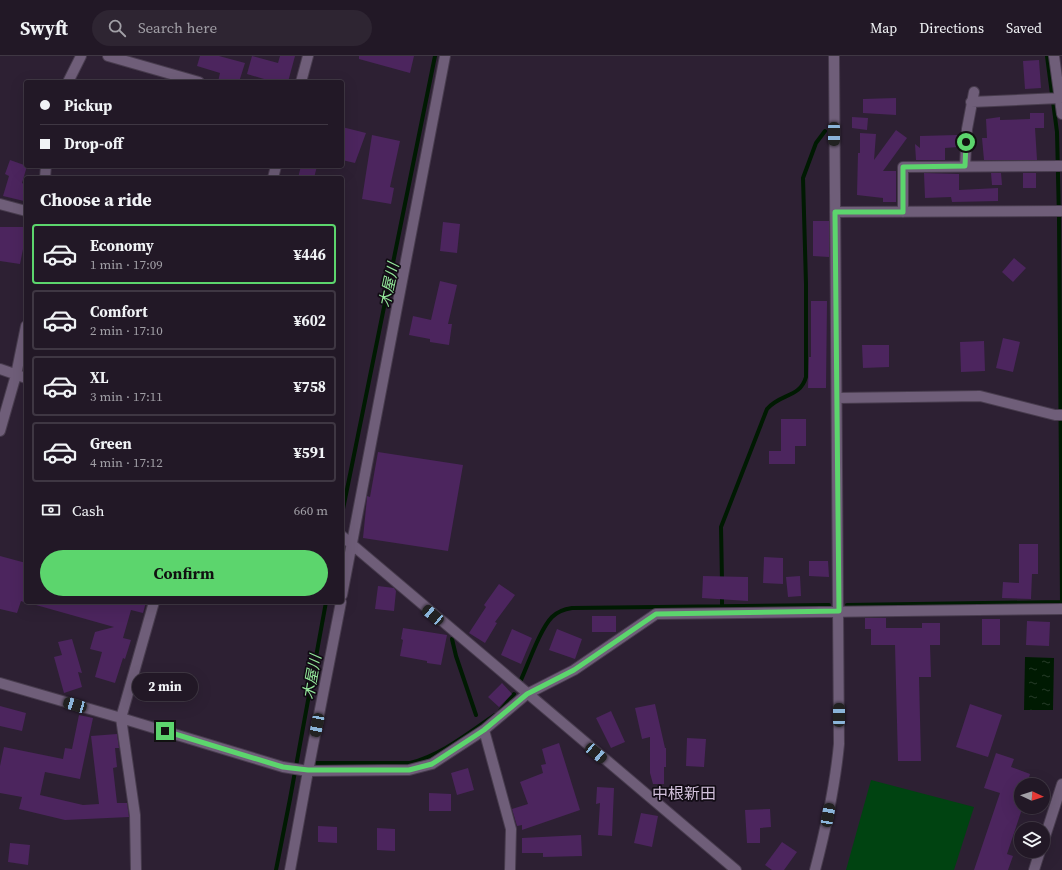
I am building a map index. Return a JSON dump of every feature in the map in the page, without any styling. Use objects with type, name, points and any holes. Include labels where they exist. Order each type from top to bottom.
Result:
[{"type":"street","points":[[69,80],[81,56]]},
{"type":"street","points":[[108,56],[192,80]]},
{"type":"street","points":[[302,80],[308,56]]},
{"type":"street","points":[[344,585],[445,56]]},
{"type":"street","points":[[815,870],[826,829],[836,774],[839,744],[834,56]]},
{"type":"street","points":[[1054,56],[1055,98],[1062,114]]},
{"type":"street","points":[[965,166],[967,129],[974,92]]},
{"type":"street","points":[[971,102],[1055,98]]},
{"type":"street","points":[[903,212],[903,167],[1057,166]]},
{"type":"street","points":[[0,204],[24,210]]},
{"type":"street","points":[[835,212],[1058,211]]},
{"type":"street","points":[[0,431],[21,377],[24,346]]},
{"type":"street","points":[[0,369],[21,377]]},
{"type":"street","points":[[837,398],[980,396],[1059,415]]},
{"type":"street","points":[[344,538],[736,870]]},
{"type":"street","points":[[136,870],[135,815],[121,718],[153,604]]},
{"type":"street","points":[[290,870],[341,604]]},
{"type":"street","points":[[0,683],[283,767],[308,770],[409,770],[432,764],[484,730],[527,694],[574,670],[656,614],[1062,609]]},
{"type":"street","points":[[484,730],[511,829],[510,870]]},
{"type":"street","points":[[1050,822],[1062,784]]},
{"type":"street","points":[[1034,870],[1038,858]]},
{"type":"green space","points":[[871,780],[974,807],[954,870],[846,870]]},
{"type":"water","points":[[1025,657],[1054,658],[1053,710],[1024,710]]},
{"type":"building","points":[[200,56],[219,56],[245,63],[240,80],[218,80],[220,73],[197,66]]},
{"type":"building","points":[[252,56],[278,63],[280,56],[295,56],[289,80],[267,80],[247,74]]},
{"type":"building","points":[[359,56],[414,56],[410,73],[359,59]]},
{"type":"building","points":[[1039,60],[1041,88],[1025,89],[1023,61]]},
{"type":"building","points":[[896,98],[896,115],[863,113],[863,99]]},
{"type":"building","points":[[1030,113],[1044,113],[1044,128],[1035,128],[1037,160],[984,160],[982,138],[987,138],[986,119],[1000,117],[1000,120],[1030,119]]},
{"type":"building","points":[[852,117],[868,118],[867,130],[852,128]]},
{"type":"building","points":[[344,128],[366,133],[355,163],[344,160]]},
{"type":"building","points":[[896,130],[907,138],[883,171],[896,171],[896,202],[883,202],[883,198],[857,195],[860,133],[876,134],[874,160]]},
{"type":"building","points":[[372,135],[400,141],[390,187],[394,188],[391,204],[362,199]]},
{"type":"building","points":[[957,135],[958,147],[945,148],[945,160],[916,160],[915,144],[920,148],[920,136]]},
{"type":"building","points":[[10,160],[24,165],[24,168],[26,168],[22,183],[24,184],[24,201],[3,196],[9,176],[5,174]]},
{"type":"building","points":[[300,168],[316,168],[314,176],[298,176]]},
{"type":"building","points":[[924,173],[959,174],[959,190],[998,188],[998,201],[952,202],[951,197],[925,198]]},
{"type":"building","points":[[991,173],[1001,173],[1002,185],[992,185]]},
{"type":"building","points":[[1023,173],[1036,173],[1036,188],[1023,188]]},
{"type":"building","points":[[813,221],[829,221],[829,257],[813,256]]},
{"type":"building","points":[[443,222],[460,224],[457,253],[440,251]]},
{"type":"building","points":[[0,227],[23,227],[24,244],[20,264],[0,261]]},
{"type":"building","points":[[1014,258],[1026,268],[1013,282],[1002,272]]},
{"type":"building","points":[[440,281],[457,285],[448,324],[452,324],[449,345],[430,342],[430,339],[409,335],[413,316],[431,320]]},
{"type":"building","points":[[811,301],[827,301],[826,388],[808,388],[809,357],[811,357]]},
{"type":"building","points":[[1003,338],[1020,342],[1013,372],[996,368]]},
{"type":"building","points":[[984,341],[985,371],[961,372],[960,342]]},
{"type":"building","points":[[862,345],[889,345],[889,367],[863,368]]},
{"type":"building","points":[[781,419],[806,419],[806,446],[795,446],[795,464],[769,464],[769,451],[781,451]]},
{"type":"building","points":[[378,452],[463,465],[448,551],[363,538],[367,496],[370,497]]},
{"type":"building","points":[[1019,544],[1038,544],[1038,574],[1032,574],[1031,599],[1002,598],[1003,582],[1019,583]]},
{"type":"building","points":[[0,556],[24,562],[24,602],[21,601],[17,613],[0,609]]},
{"type":"building","points":[[764,557],[783,558],[783,584],[763,583]]},
{"type":"building","points":[[809,561],[828,561],[829,577],[809,576]]},
{"type":"building","points":[[703,576],[748,577],[748,601],[702,598]]},
{"type":"building","points":[[800,576],[801,596],[788,597],[786,577]]},
{"type":"building","points":[[499,584],[515,595],[495,622],[497,623],[485,643],[469,633],[486,607],[484,605]]},
{"type":"building","points":[[378,586],[394,588],[396,591],[394,611],[375,609]]},
{"type":"building","points":[[145,604],[143,613],[131,610],[123,638],[131,640],[125,659],[123,658],[115,683],[95,677],[102,652],[90,649],[95,632],[114,627],[36,605]]},
{"type":"building","points":[[592,616],[616,616],[616,632],[592,632]]},
{"type":"building","points":[[865,618],[886,618],[886,628],[922,628],[922,623],[940,623],[940,645],[930,645],[931,677],[919,677],[921,761],[898,761],[895,645],[871,645],[871,629],[865,629]]},
{"type":"building","points":[[982,619],[1000,619],[1000,645],[982,645]]},
{"type":"building","points":[[1027,621],[1050,622],[1049,646],[1026,645]]},
{"type":"building","points":[[403,628],[447,635],[441,665],[400,656],[403,640],[401,639]]},
{"type":"building","points":[[512,629],[532,638],[521,664],[501,655]]},
{"type":"building","points":[[557,629],[582,639],[575,659],[549,650]]},
{"type":"building","points":[[72,639],[82,673],[78,672],[82,687],[64,693],[54,657],[62,655],[58,642]]},
{"type":"building","points":[[502,683],[512,694],[499,707],[488,697]]},
{"type":"building","points":[[655,704],[666,748],[664,784],[653,784],[650,773],[650,737],[642,739],[635,708]]},
{"type":"building","points":[[970,704],[1002,715],[988,757],[956,747]]},
{"type":"building","points":[[0,706],[26,713],[22,731],[0,726]]},
{"type":"building","points":[[611,711],[625,742],[611,748],[596,718]]},
{"type":"building","points":[[79,715],[93,718],[80,779],[45,772],[40,795],[83,805],[99,804],[91,736],[117,734],[119,748],[115,748],[117,767],[113,768],[117,803],[127,803],[129,817],[65,820],[19,809],[22,797],[0,793],[0,766],[4,747],[63,759],[65,748],[72,749]]},
{"type":"building","points":[[687,738],[706,739],[704,767],[686,766]]},
{"type":"building","points":[[559,743],[580,810],[522,830],[522,825],[517,826],[512,809],[528,804],[520,782],[543,773],[541,765],[546,764],[542,749]]},
{"type":"building","points":[[996,753],[1014,759],[1011,767],[1030,774],[1029,778],[1014,778],[1014,814],[1020,814],[1018,822],[1014,822],[1014,833],[1007,854],[1013,856],[1008,870],[974,870],[1000,793],[984,788]]},
{"type":"building","points":[[468,768],[474,790],[457,795],[451,773]]},
{"type":"building","points":[[597,787],[614,788],[612,836],[598,835],[600,803],[596,804]]},
{"type":"building","points":[[429,793],[451,794],[451,811],[429,811]]},
{"type":"building","points":[[770,809],[771,827],[760,828],[760,843],[747,843],[745,810]]},
{"type":"building","points":[[641,813],[658,816],[652,847],[634,843]]},
{"type":"building","points":[[318,826],[337,827],[337,843],[318,842]]},
{"type":"building","points":[[377,828],[395,829],[395,851],[377,850]]},
{"type":"building","points":[[581,835],[582,856],[543,857],[543,853],[522,853],[522,838]]},
{"type":"building","points":[[782,842],[797,852],[784,870],[772,870],[765,865]]},
{"type":"building","points":[[10,843],[30,845],[28,865],[8,862]]},
{"type":"waterway","name":"木屋川","points":[[344,504],[435,56]]},
{"type":"waterway","points":[[847,605],[1062,602],[1057,132],[1047,56]]},
{"type":"waterway","points":[[722,582],[721,527],[767,409],[778,400],[799,389],[806,377],[806,284],[803,178],[816,143],[825,131]]},
{"type":"waterway","points":[[722,595],[722,606]]},
{"type":"waterway","name":"木屋川","points":[[276,870],[326,604]]},
{"type":"waterway","points":[[520,682],[543,630],[552,617],[567,609],[829,605]]},
{"type":"waterway","points":[[452,639],[456,656],[476,715]]},
{"type":"waterway","points":[[500,711],[514,694]]},
{"type":"waterway","points":[[317,763],[410,763],[433,755],[444,749],[495,715]]},
{"type":"district","name":"中根新田","points":[[684,793]]},
{"type":"route","points":[[165,731],[283,767],[308,770],[409,770],[432,764],[484,730],[527,694],[574,670],[656,614],[839,611],[835,212],[903,212],[903,167],[965,166],[966,142]]}]
